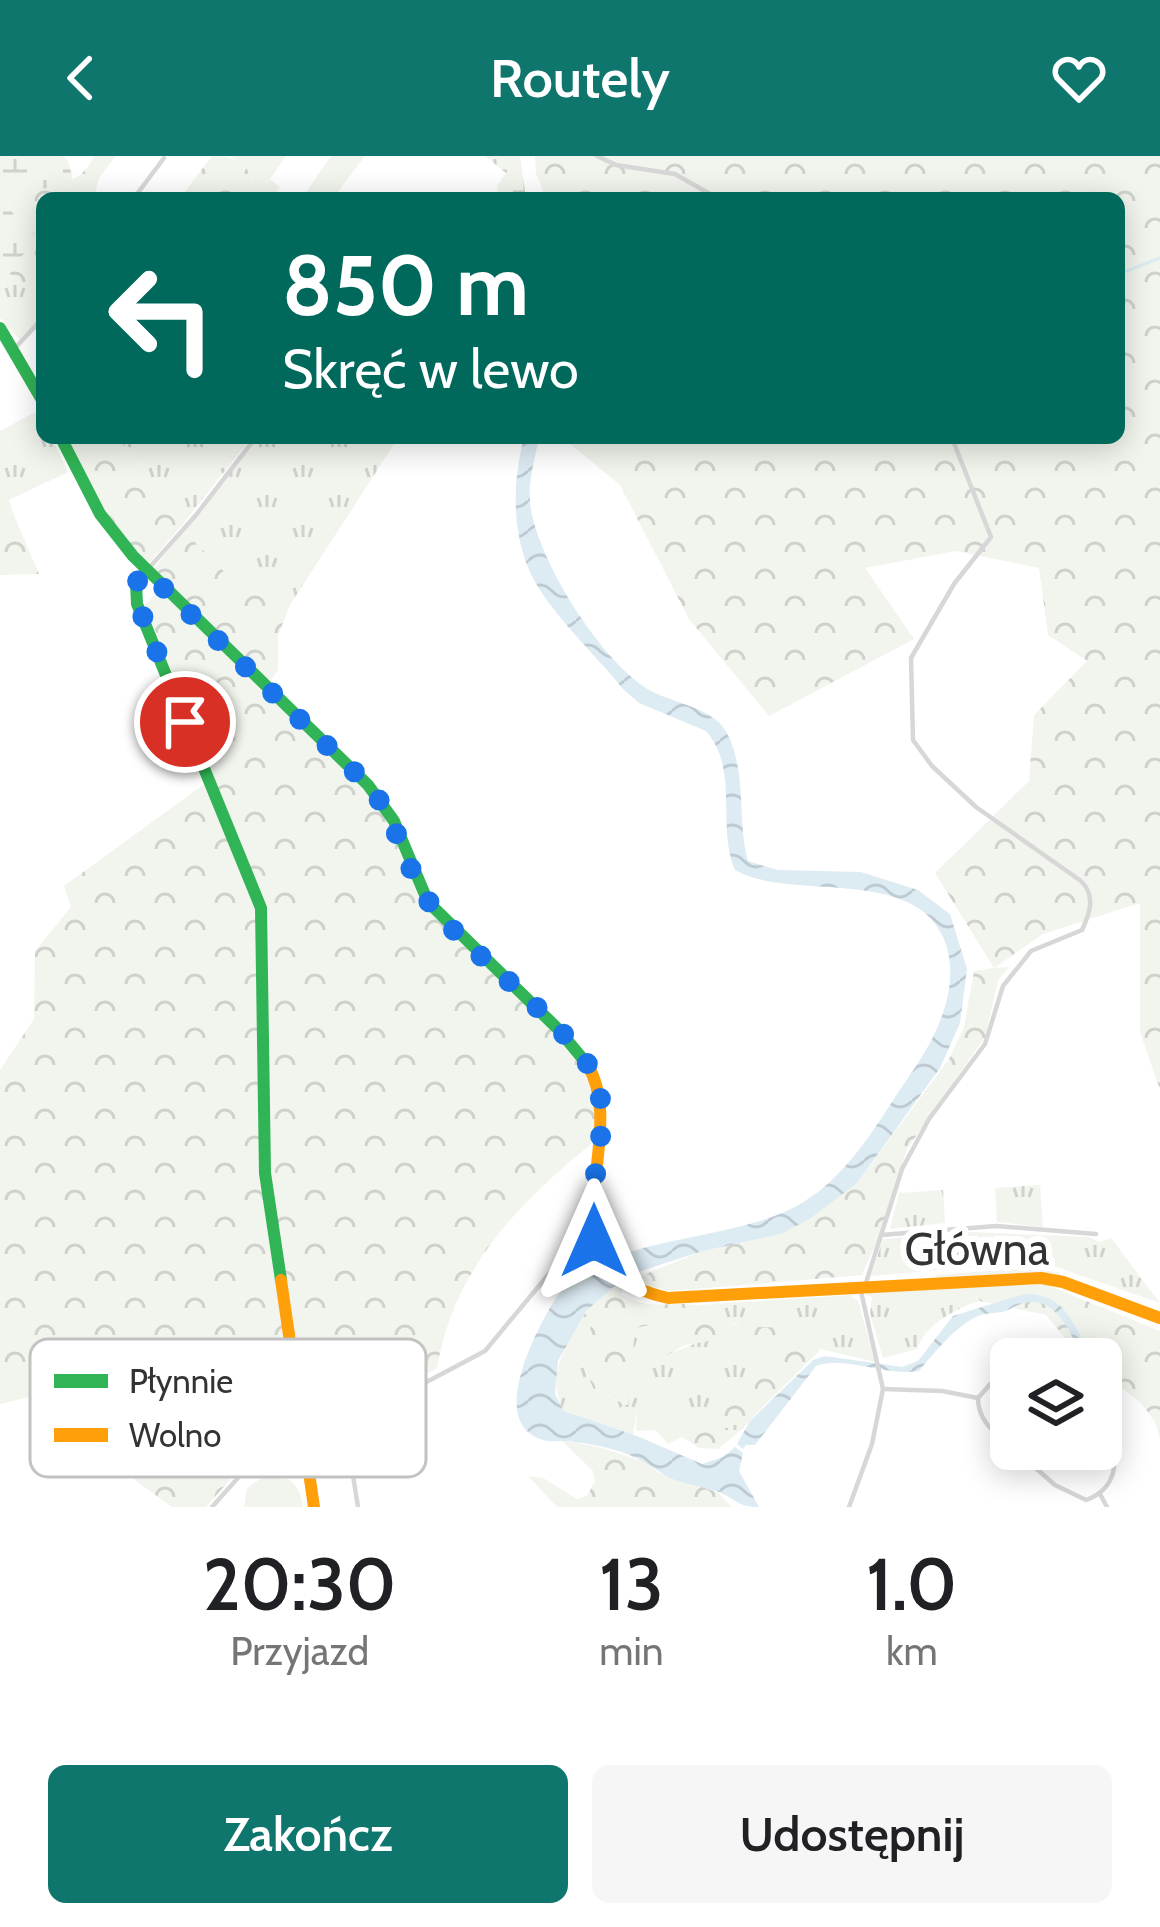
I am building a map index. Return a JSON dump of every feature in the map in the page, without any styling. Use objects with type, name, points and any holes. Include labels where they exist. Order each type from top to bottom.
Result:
[{"type":"street","points":[[597,156],[616,165],[675,174],[706,192]]},
{"type":"street","points":[[138,192],[164,158]]},
{"type":"street","points":[[15,348],[36,325]]},
{"type":"street","points":[[0,328],[36,388]]},
{"type":"street","points":[[64,444],[100,514],[146,571],[368,785],[394,821],[428,902],[558,1029],[590,1067],[598,1086],[601,1114],[591,1204],[594,1241],[548,1276],[485,1352],[426,1383]]},
{"type":"street","points":[[250,444],[136,583],[137,604],[261,908],[265,1173],[288,1339]]},
{"type":"street","points":[[849,1507],[865,1469],[883,1389],[863,1286],[902,1168],[929,1119],[985,1044],[1003,986],[1031,951],[1082,930],[1091,904],[1088,888],[1081,881],[976,807],[932,766],[913,740],[911,658],[954,584],[991,537],[954,444]]},
{"type":"street","points":[[881,1234],[996,1226],[1096,1234]]},
{"type":"street","name":"Główna","points":[[594,1241],[628,1280],[648,1295],[668,1298],[1041,1278],[1160,1318]]},
{"type":"street","points":[[990,1384],[977,1398],[978,1412],[990,1429]]},
{"type":"street","points":[[883,1389],[942,1391],[977,1398]]},
{"type":"street","points":[[1039,1470],[1073,1497],[1086,1500],[1100,1494],[1112,1470]]},
{"type":"street","points":[[212,1507],[239,1477]]},
{"type":"street","points":[[309,1477],[314,1507]]},
{"type":"street","points":[[353,1477],[358,1507]]},
{"type":"street","points":[[1100,1494],[1107,1507]]},
{"type":"green space","points":[[0,156],[62,156],[68,160],[73,180],[61,187],[22,190],[13,200],[12,212],[18,219],[27,215],[36,219],[36,226],[28,251],[8,272],[0,271]]},
{"type":"green space","points":[[94,156],[116,156],[99,178],[96,192],[36,192],[36,285],[26,288],[8,272],[28,251],[19,219],[12,212],[13,200],[22,190],[73,180]]},
{"type":"green space","points":[[212,156],[239,161],[251,179],[252,192],[185,192]]},
{"type":"green space","points":[[231,156],[286,156],[270,179],[280,187],[276,192],[252,192],[243,164]]},
{"type":"green space","points":[[331,156],[365,156],[338,192],[306,192]]},
{"type":"green space","points":[[485,156],[520,156],[525,192],[498,192],[497,185],[506,173]]},
{"type":"green space","points":[[535,156],[1160,156],[1160,1090],[1140,1032],[1140,903],[1043,934],[994,968],[935,873],[1029,781],[1034,715],[1087,661],[1048,635],[1039,568],[956,551],[865,568],[914,639],[769,716],[689,619],[620,485],[570,444],[1125,444],[1125,192],[544,192]]},
{"type":"green space","points":[[0,271],[26,288],[36,285],[36,323],[20,340],[0,318]]},
{"type":"green space","points":[[36,412],[36,444],[55,444],[68,472],[9,500],[13,513],[0,514],[0,431]]},
{"type":"green space","points":[[68,444],[122,444],[182,525],[150,562],[143,562],[90,488]]},
{"type":"green space","points":[[122,444],[246,444],[182,525]]},
{"type":"green space","points":[[252,444],[394,444],[290,605],[240,588],[183,530]]},
{"type":"green space","points":[[13,513],[39,574],[0,575],[0,514]]},
{"type":"green space","points":[[183,530],[240,588],[290,605],[278,636],[278,670],[271,680],[256,677],[152,572]]},
{"type":"green space","points":[[154,596],[170,600],[375,798],[431,911],[570,1047],[596,1088],[595,1141],[541,1188],[494,1240],[458,1299],[437,1368],[426,1374],[426,1339],[30,1339],[30,1398],[0,1404],[0,1070],[34,1019],[35,951],[71,907],[64,886],[214,777],[145,605]]},
{"type":"green space","points":[[1009,967],[998,981],[985,1037],[907,1149],[882,1230],[862,1275],[671,1291],[649,1286],[638,1277],[703,1251],[781,1234],[857,1183],[949,1059],[964,1027],[974,971]]},
{"type":"green space","points":[[1040,1185],[1043,1227],[997,1222],[995,1188]]},
{"type":"green space","points":[[943,1190],[945,1223],[890,1229],[899,1193]]},
{"type":"green space","points":[[972,1232],[1089,1237],[1100,1242],[1111,1238],[1160,1303],[1039,1261],[871,1276],[883,1239]]},
{"type":"green space","points":[[1040,1267],[1128,1299],[1044,1275],[938,1279],[935,1275]]},
{"type":"green space","points":[[617,1284],[625,1287],[621,1294],[630,1299],[696,1305],[739,1327],[733,1337],[685,1345],[664,1357],[655,1324],[635,1328],[628,1405],[594,1390],[582,1362],[591,1325],[586,1311]]},
{"type":"green space","points":[[954,1284],[973,1289],[979,1301],[942,1319],[917,1349],[883,1358],[870,1314],[872,1297],[866,1295]]},
{"type":"green space","points":[[970,1285],[1047,1285],[1160,1331],[1160,1440],[1146,1409],[1122,1388],[1122,1338],[1065,1338],[1046,1315],[980,1301]]},
{"type":"green space","points":[[852,1295],[858,1300],[875,1362],[808,1346],[769,1363],[760,1378],[750,1421],[741,1430],[719,1430],[709,1415],[676,1423],[662,1418],[665,1390],[637,1411],[633,1435],[564,1411],[558,1397],[561,1359],[587,1310],[591,1325],[582,1363],[594,1390],[627,1405],[634,1328],[655,1324],[664,1356],[739,1326],[698,1305]]},
{"type":"green space","points":[[754,1327],[805,1328],[808,1346],[821,1349],[749,1421],[731,1423],[724,1416],[731,1393],[760,1378],[769,1364],[749,1353]]},
{"type":"green space","points":[[667,1390],[662,1418],[676,1423],[710,1415],[719,1430],[741,1430],[718,1449],[699,1448],[682,1437],[668,1444],[655,1430],[636,1431],[644,1393]]},
{"type":"green space","points":[[561,1440],[646,1462],[657,1472],[717,1492],[732,1507],[557,1507],[528,1476],[543,1478],[577,1499],[587,1496],[595,1481],[593,1471]]},
{"type":"green space","points":[[131,1477],[233,1477],[206,1507],[172,1507]]},
{"type":"green space","points":[[263,1477],[283,1477],[299,1492],[303,1507],[244,1507],[247,1488]]},
{"type":"water","points":[[523,444],[538,444],[530,486],[535,525],[558,579],[592,634],[632,677],[651,691],[705,713],[728,735],[738,766],[748,861],[777,870],[861,872],[918,890],[950,914],[967,969],[960,1023],[940,1068],[857,1183],[781,1234],[703,1251],[617,1284],[586,1311],[558,1361],[555,1394],[564,1411],[702,1464],[735,1447],[743,1453],[739,1471],[759,1507],[675,1480],[619,1451],[535,1437],[517,1411],[526,1358],[559,1294],[588,1269],[647,1247],[776,1216],[820,1191],[836,1176],[876,1126],[931,1042],[949,990],[948,954],[928,915],[905,901],[847,888],[785,884],[735,870],[716,746],[706,731],[639,703],[558,615],[523,555],[516,516]]},
{"type":"water","points":[[1024,1294],[1041,1296],[1064,1309],[1083,1338],[1072,1338],[1055,1312],[1036,1302],[981,1315],[947,1339],[919,1371],[839,1363],[816,1366],[755,1445],[743,1449],[737,1444],[750,1421],[813,1360],[825,1356],[902,1367],[918,1361],[953,1316]]},
{"type":"waterway","points":[[1125,272],[1160,258]]},
{"type":"traffic: fast","points":[[0,328],[36,390]]},
{"type":"traffic: fast","points":[[64,444],[100,514],[133,556],[368,785],[394,821],[428,902],[558,1029],[587,1064]]},
{"type":"traffic: fast","points":[[146,571],[136,583],[137,604],[261,908],[265,1173],[281,1280]]},
{"type":"traffic: slow","points":[[587,1064],[598,1095],[600,1128],[595,1231],[604,1259],[627,1282],[668,1298],[1041,1278],[1160,1318]]},
{"type":"traffic: slow","points":[[281,1280],[290,1339]]},
{"type":"traffic: slow","points":[[310,1477],[314,1507]]},
{"type":"route","points":[[185,722],[135,597],[136,583],[146,571],[368,785],[394,821],[428,902],[558,1029],[590,1067],[601,1114],[591,1204],[594,1241]]}]
